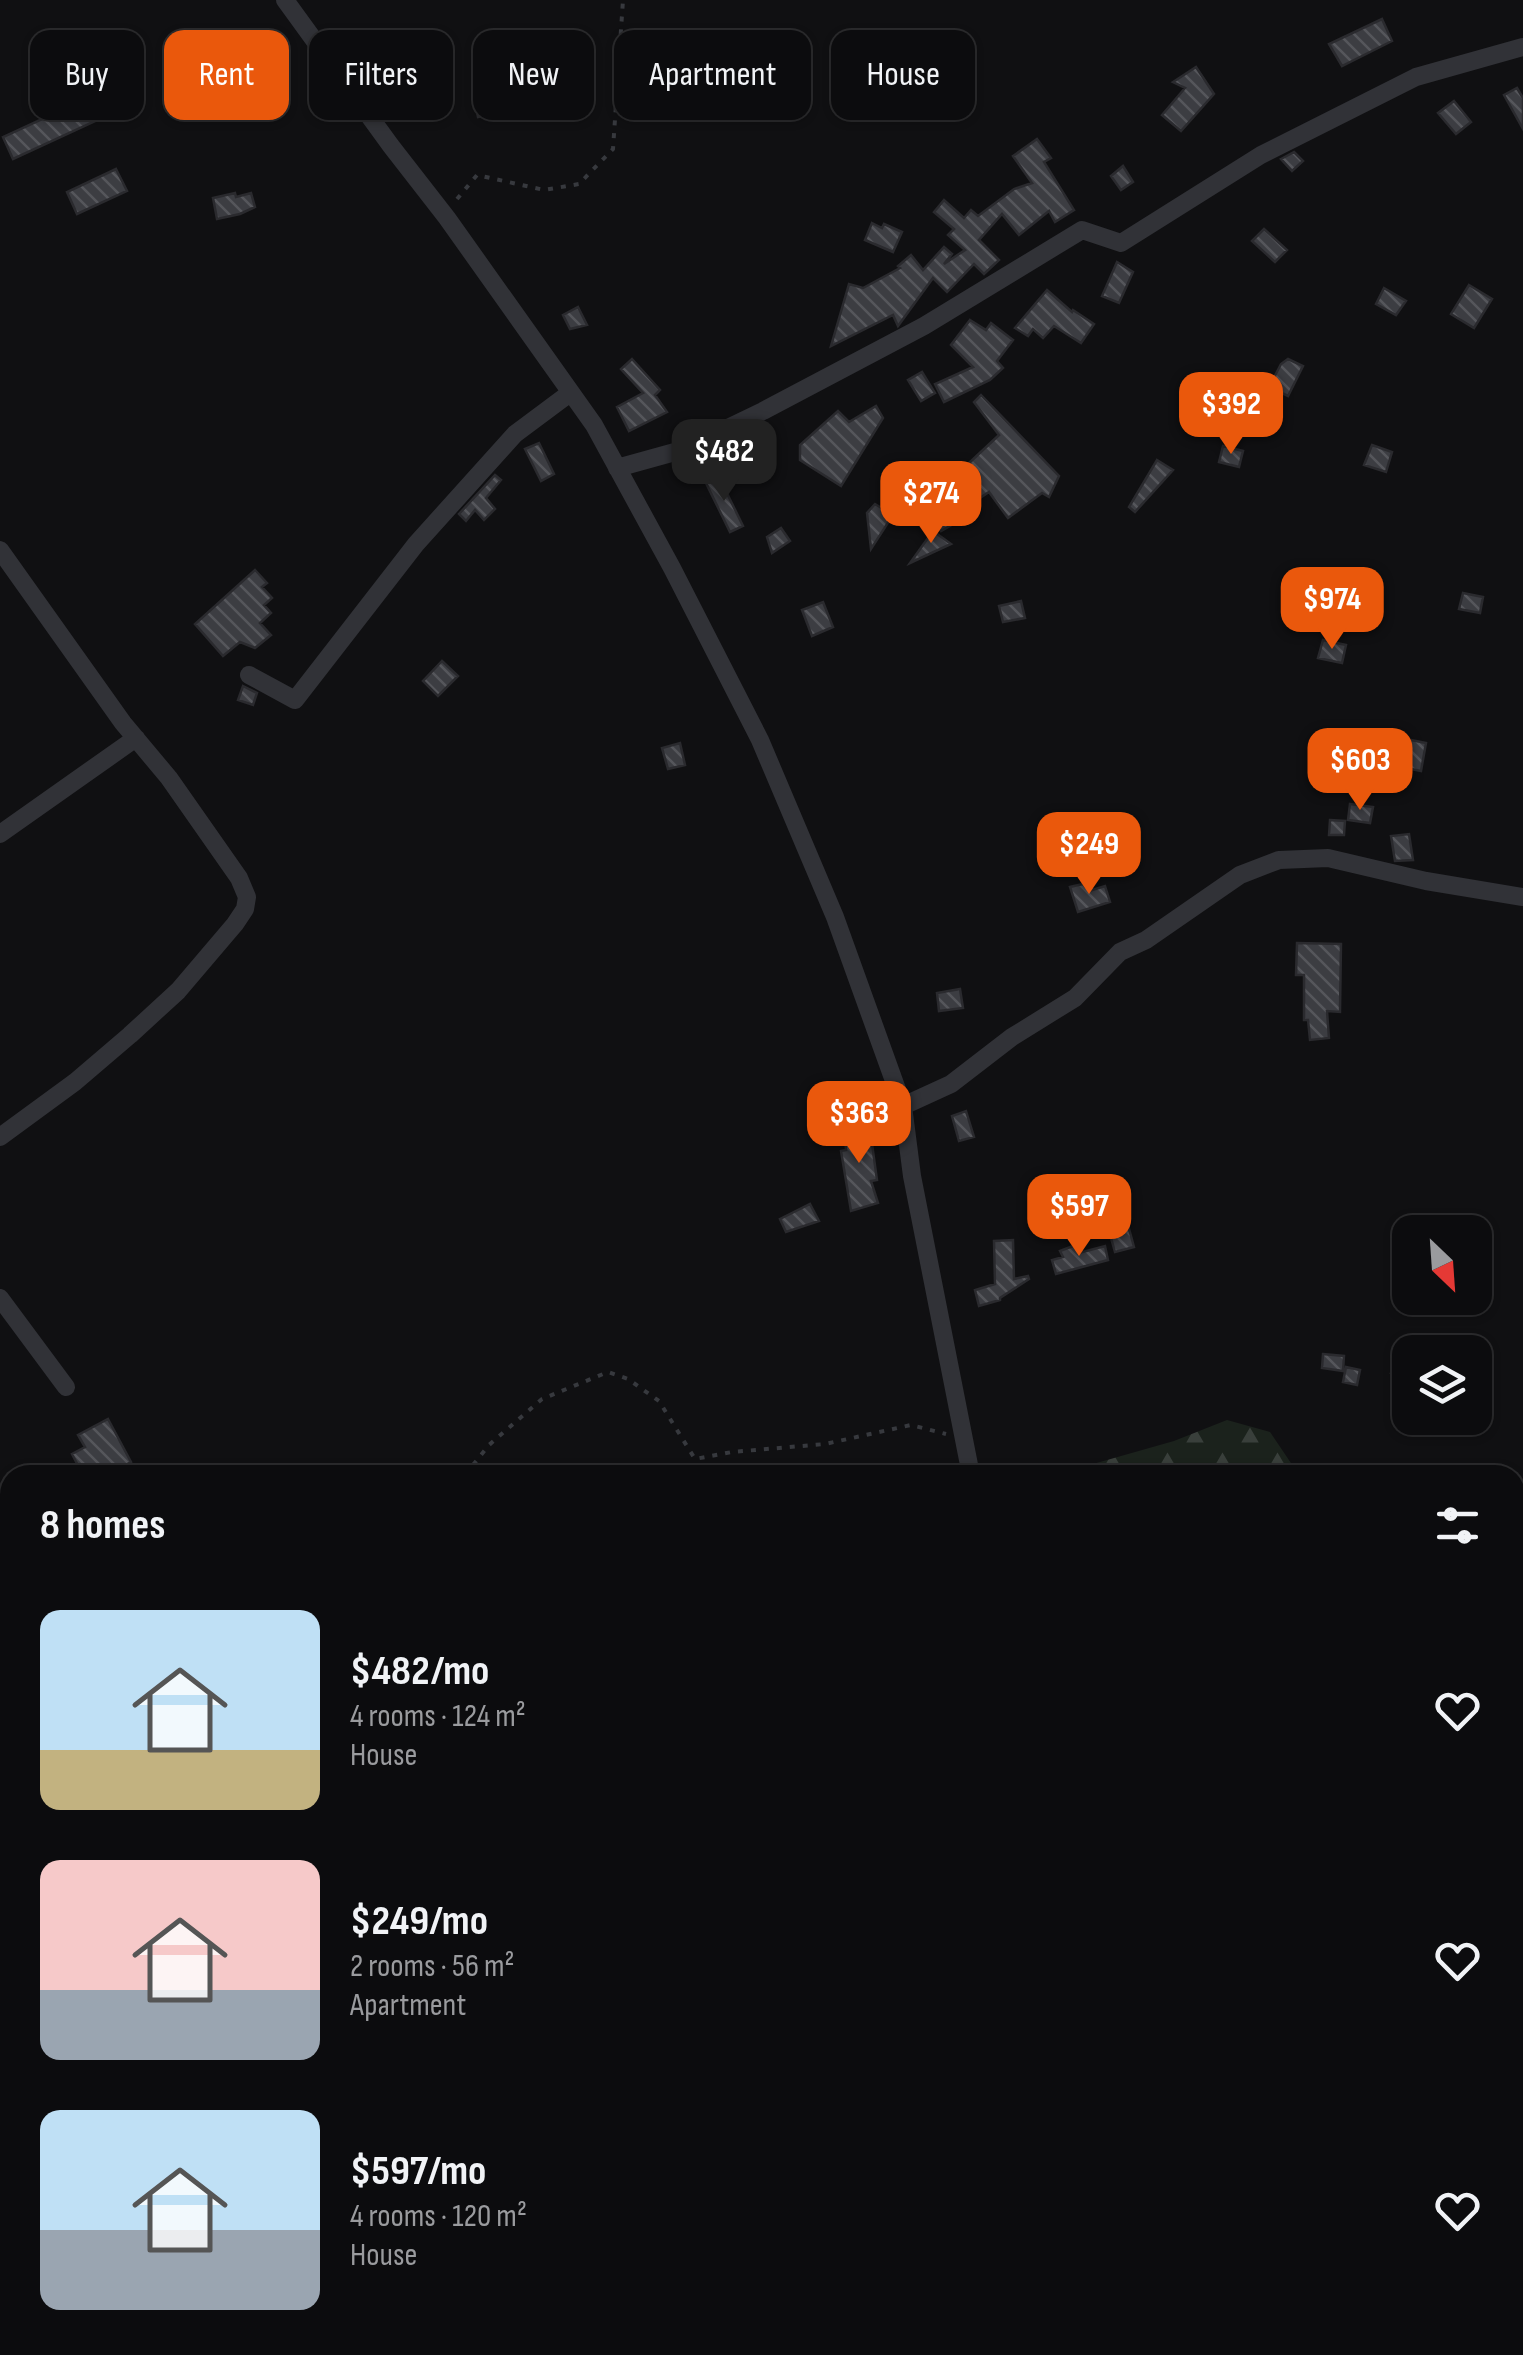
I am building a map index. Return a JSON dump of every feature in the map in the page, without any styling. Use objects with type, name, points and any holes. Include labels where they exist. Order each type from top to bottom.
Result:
[{"type":"street","points":[[285,0],[594,425],[760,740],[835,917],[903,1106],[912,1176],[969,1465]]},
{"type":"street","points":[[617,468],[682,450],[762,411],[924,326],[1082,230],[1121,242],[1261,155],[1416,77],[1523,47]]},
{"type":"street","points":[[249,674],[295,700],[416,544],[515,434],[570,393]]},
{"type":"street","points":[[0,550],[136,738],[170,778],[240,878],[247,897],[245,909],[235,924],[166,1002],[75,1082],[0,1136]]},
{"type":"street","points":[[0,834],[136,738]]},
{"type":"street","points":[[903,1106],[951,1084],[1012,1036],[1075,998],[1120,952],[1146,940],[1240,875],[1279,860],[1328,858],[1426,881],[1523,897]]},
{"type":"street","points":[[0,1298],[66,1387]]},
{"type":"path","points":[[444,214],[477,175],[544,190],[579,184],[613,149],[623,0]]},
{"type":"path","points":[[472,1465],[489,1444],[542,1399],[608,1372],[628,1379],[659,1401],[695,1459],[825,1444],[911,1425],[965,1439]]},
{"type":"green space","points":[[1227,1420],[1270,1432],[1292,1465],[1092,1465],[1174,1441]]},
{"type":"building","points":[[1382,19],[1392,41],[1342,66],[1329,44]]},
{"type":"building","points":[[1196,67],[1214,94],[1181,131],[1162,115],[1185,88],[1173,82]]},
{"type":"building","points":[[1517,88],[1523,98],[1523,129],[1504,95]]},
{"type":"building","points":[[1454,101],[1471,122],[1456,134],[1438,113]]},
{"type":"building","points":[[40,120],[98,120],[13,159],[3,137]]},
{"type":"building","points":[[1037,139],[1051,158],[1044,162],[1074,210],[1055,222],[1049,211],[1019,235],[1002,214],[979,240],[999,260],[984,274],[974,264],[947,292],[933,278],[898,326],[893,315],[831,346],[849,284],[863,288],[900,268],[911,255],[923,270],[944,247],[952,254],[944,264],[965,250],[948,235],[954,229],[934,212],[944,200],[964,218],[971,210],[978,216],[1014,189],[1032,183],[1013,156]]},
{"type":"building","points":[[1294,152],[1303,161],[1292,171],[1281,159]]},
{"type":"building","points":[[1123,166],[1133,182],[1121,190],[1111,176]]},
{"type":"building","points":[[116,169],[127,191],[77,214],[67,192]]},
{"type":"building","points":[[235,193],[236,197],[251,193],[255,207],[217,219],[213,198]]},
{"type":"building","points":[[872,223],[902,232],[893,252],[865,240]]},
{"type":"building","points":[[1264,229],[1287,250],[1275,262],[1252,241]]},
{"type":"building","points":[[1117,262],[1133,272],[1119,303],[1102,296]]},
{"type":"building","points":[[1469,285],[1492,299],[1474,328],[1451,314]]},
{"type":"building","points":[[1384,288],[1406,301],[1396,315],[1376,304]]},
{"type":"building","points":[[1047,290],[1072,312],[1094,324],[1081,343],[1054,326],[1043,338],[1033,329],[1028,336],[1015,328]]},
{"type":"building","points":[[578,307],[587,325],[570,329],[563,315]]},
{"type":"building","points":[[970,320],[986,330],[991,323],[1013,340],[997,361],[1003,368],[990,380],[944,402],[935,384],[973,367],[951,345]]},
{"type":"building","points":[[632,359],[660,390],[655,395],[667,412],[629,431],[617,407],[643,393],[621,369]]},
{"type":"building","points":[[1288,359],[1303,366],[1288,396],[1269,387]]},
{"type":"building","points":[[922,372],[935,393],[921,401],[908,380]]},
{"type":"building","points":[[981,395],[1059,476],[1049,497],[1042,493],[1008,518],[989,492],[965,508],[969,515],[941,531],[929,515],[944,504],[919,480],[935,463],[952,479],[999,435],[974,402]]},
{"type":"building","points":[[876,406],[883,418],[841,486],[800,460],[800,445],[838,411],[849,422]]},
{"type":"building","points":[[743,438],[750,454],[730,464],[723,448]]},
{"type":"building","points":[[539,443],[554,474],[541,481],[525,449]]},
{"type":"building","points":[[1372,445],[1392,452],[1386,472],[1364,465]]},
{"type":"building","points":[[1223,446],[1243,451],[1239,467],[1219,462]]},
{"type":"building","points":[[1157,460],[1173,470],[1135,512],[1129,507]]},
{"type":"building","points":[[495,475],[501,480],[486,498],[495,509],[484,520],[475,510],[466,521],[459,514]]},
{"type":"building","points":[[719,477],[743,526],[730,532],[706,483]]},
{"type":"building","points":[[875,504],[893,515],[871,549],[867,513]]},
{"type":"building","points":[[781,528],[790,541],[772,553],[767,537]]},
{"type":"building","points":[[933,531],[951,544],[910,563]]},
{"type":"building","points":[[255,570],[267,583],[262,587],[272,598],[264,605],[271,613],[260,623],[271,635],[255,648],[240,642],[223,656],[195,624]]},
{"type":"building","points":[[1463,593],[1483,597],[1480,613],[1459,609]]},
{"type":"building","points":[[1021,601],[1025,618],[1003,622],[999,606]]},
{"type":"building","points":[[823,602],[833,627],[812,636],[802,610]]},
{"type":"building","points":[[1323,640],[1346,645],[1342,663],[1318,658]]},
{"type":"building","points":[[442,661],[458,676],[438,696],[423,681]]},
{"type":"building","points":[[243,686],[257,693],[253,705],[238,700]]},
{"type":"building","points":[[1401,738],[1426,743],[1421,771],[1396,766]]},
{"type":"building","points":[[680,743],[685,765],[668,769],[662,748]]},
{"type":"building","points":[[1350,804],[1373,807],[1370,823],[1348,820]]},
{"type":"building","points":[[1330,820],[1345,821],[1344,835],[1329,835]]},
{"type":"building","points":[[1409,834],[1413,860],[1395,861],[1391,836]]},
{"type":"building","points":[[1091,882],[1092,890],[1105,886],[1110,902],[1078,912],[1070,887]]},
{"type":"building","points":[[1297,943],[1341,944],[1340,1012],[1327,1011],[1329,1038],[1310,1040],[1308,1020],[1304,1020],[1304,975],[1296,975]]},
{"type":"building","points":[[960,989],[963,1008],[939,1011],[937,993]]},
{"type":"building","points":[[966,1111],[974,1137],[959,1141],[952,1116]]},
{"type":"building","points":[[869,1122],[877,1180],[871,1181],[878,1203],[851,1211],[841,1151],[846,1150],[844,1125]]},
{"type":"building","points":[[810,1204],[819,1221],[786,1232],[780,1219]]},
{"type":"building","points":[[1128,1225],[1134,1247],[1115,1252],[1109,1231]]},
{"type":"building","points":[[1013,1240],[1014,1279],[1029,1279],[1000,1300],[979,1306],[975,1290],[995,1284],[994,1241]]},
{"type":"building","points":[[1078,1244],[1079,1253],[1105,1246],[1108,1260],[1056,1274],[1052,1260],[1063,1257],[1060,1251]]},
{"type":"building","points":[[1323,1354],[1344,1356],[1343,1371],[1322,1368]]},
{"type":"building","points":[[1346,1367],[1360,1370],[1357,1385],[1343,1382]]},
{"type":"building","points":[[108,1419],[131,1462],[78,1465],[72,1454],[85,1447],[78,1435]]}]
